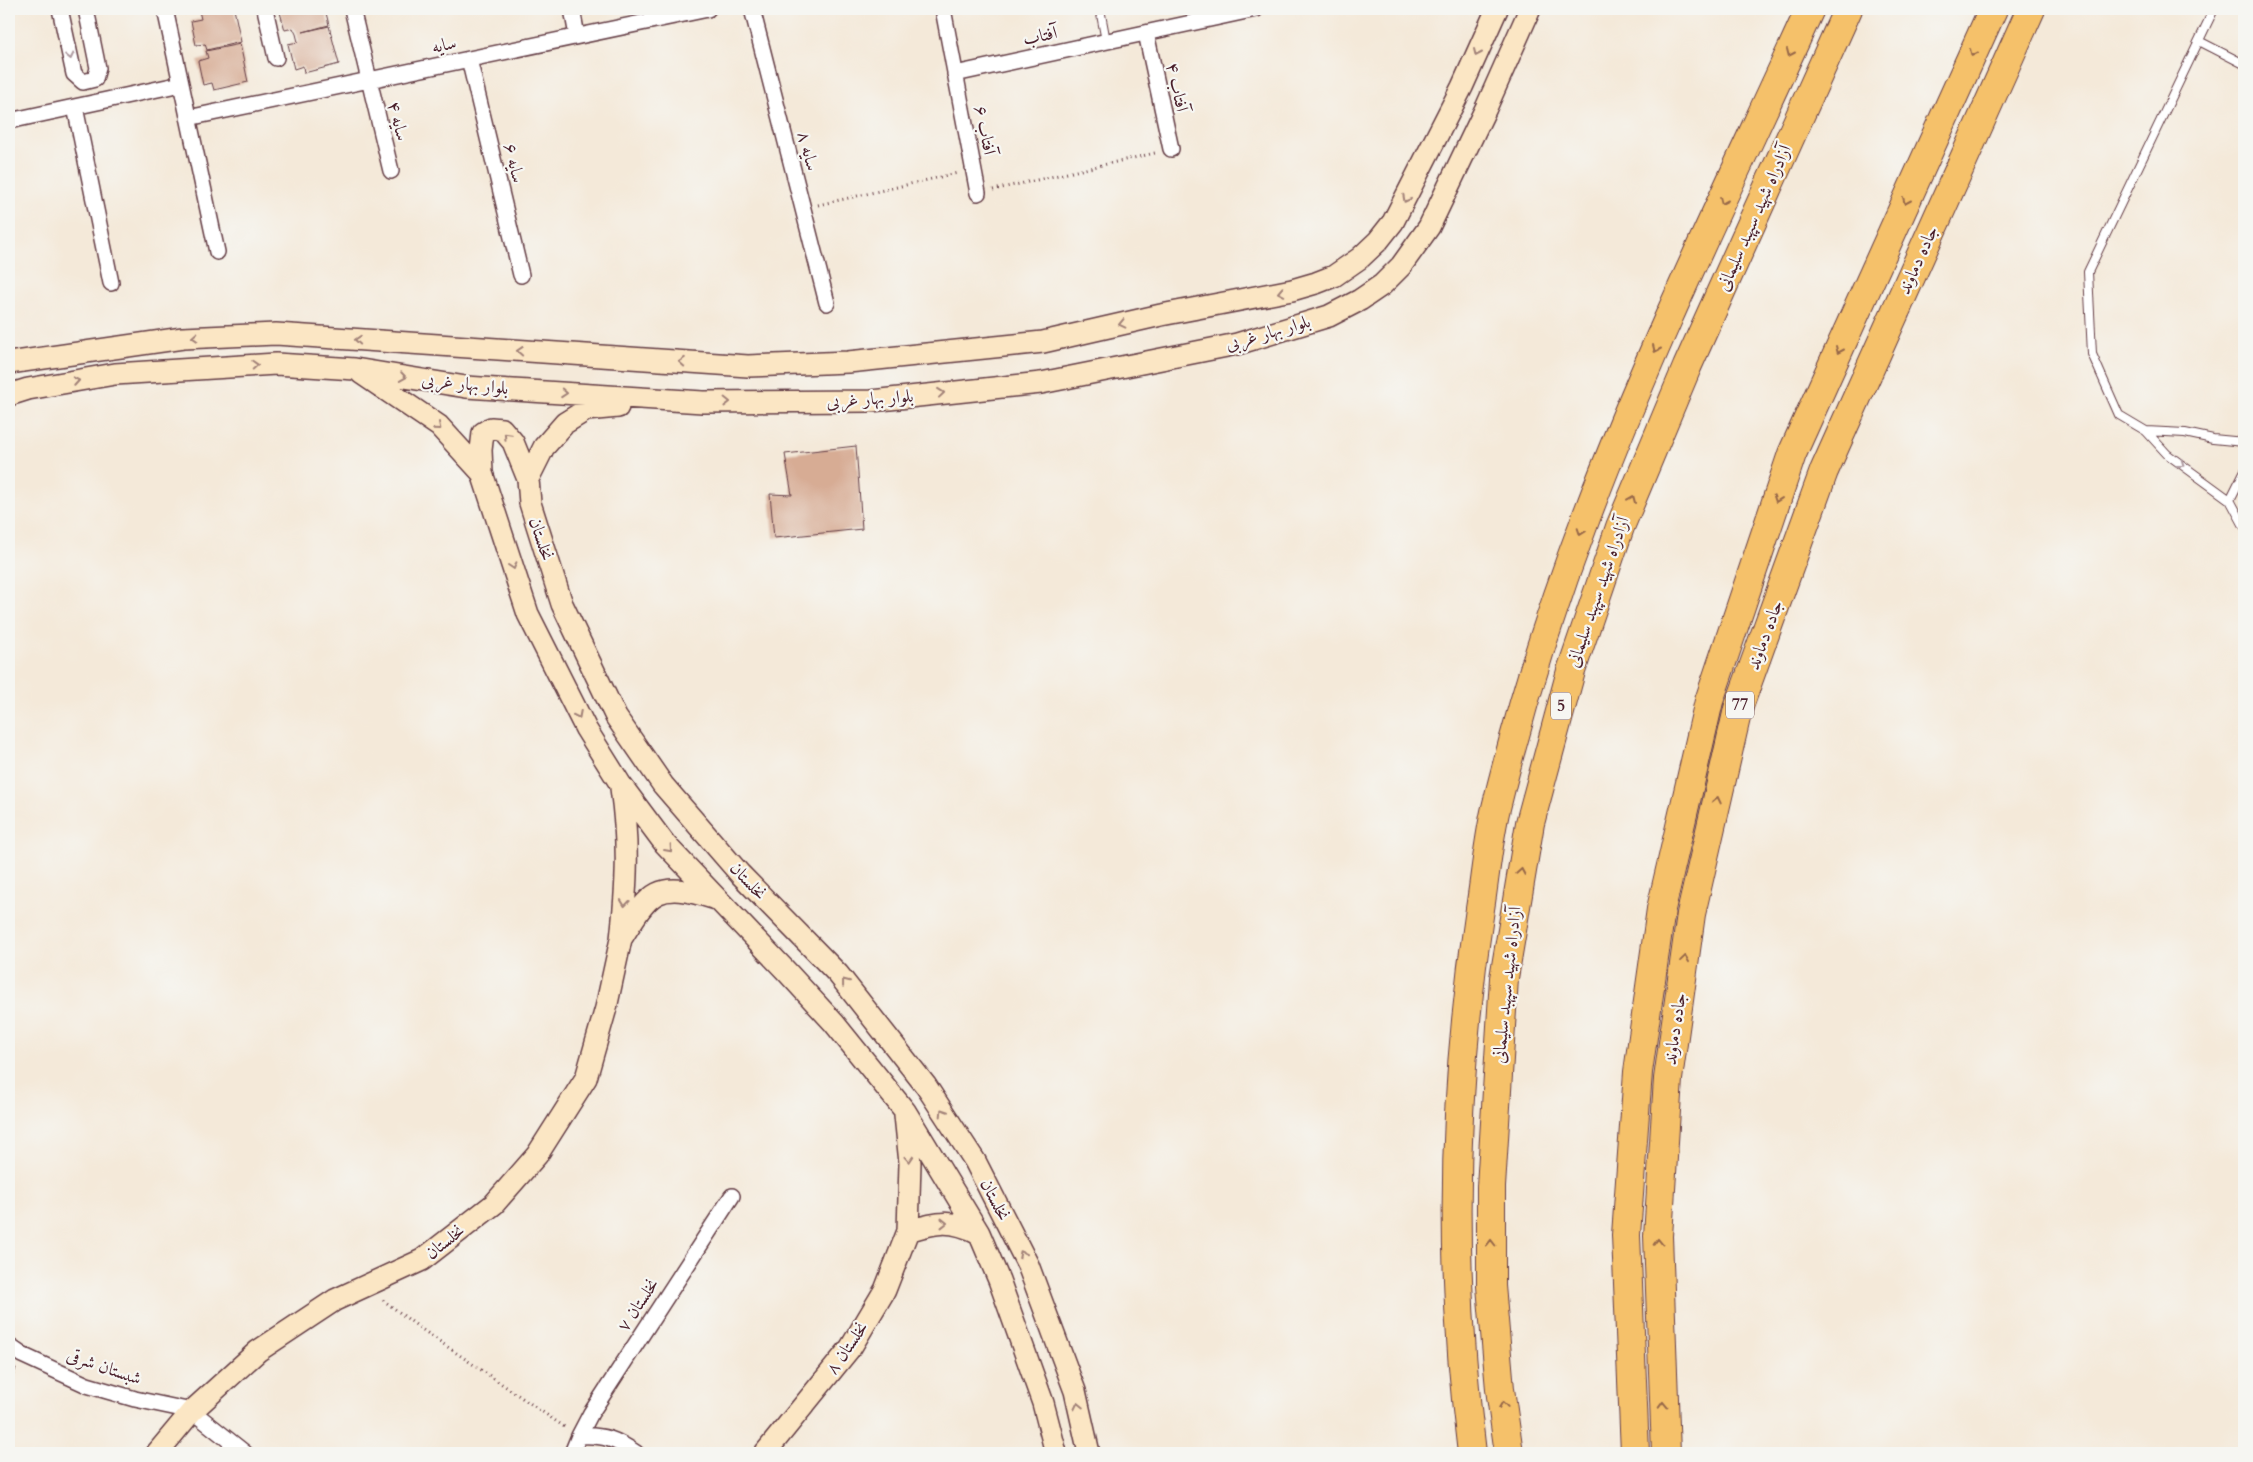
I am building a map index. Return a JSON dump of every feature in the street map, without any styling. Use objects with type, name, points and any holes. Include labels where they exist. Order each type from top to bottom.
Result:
[{"type":"highway","name":"آزادراه شهید سپهبد سلیمانی","points":[[1472,1453],[1464,1390],[1457,1285],[1456,1187],[1460,1084],[1470,974],[1494,816],[1537,661],[1587,515],[1653,354],[1810,9]]},
{"type":"highway","name":"آزادراه شهید سپهبد سلیمانی","points":[[1509,1453],[1491,1286],[1491,1187],[1504,978],[1530,824],[1571,671],[1620,527],[1686,368],[1848,9]]},
{"type":"highway","name":"جاده دماوند","points":[[1635,1453],[1626,1235],[1638,1072],[1661,909],[1709,701],[1792,454],[1993,9]]},
{"type":"highway","name":"جاده دماوند","points":[[1666,1453],[1658,1236],[1668,1079],[1691,914],[1738,709],[1824,471],[2031,9]]},
{"type":"street","points":[[60,9],[74,74],[83,82],[95,79],[98,68],[86,9]]},
{"type":"street","points":[[165,9],[217,252]]},
{"type":"street","points":[[265,9],[276,58]]},
{"type":"street","name":"سایه ۴","points":[[352,9],[391,171]]},
{"type":"street","points":[[572,9],[577,36]]},
{"type":"street","name":"سایه","points":[[188,118],[708,9]]},
{"type":"street","name":"سایه ۸","points":[[752,9],[827,303]]},
{"type":"street","points":[[943,9],[954,74]]},
{"type":"street","name":"آفتاب","points":[[954,74],[1146,33],[1205,14],[1256,9]]},
{"type":"street","name":"بلوار بهار غربی","points":[[14,360],[183,338],[276,334],[748,366],[848,362],[1043,342],[1292,290],[1334,276],[1360,258],[1378,241],[1393,222],[1462,86],[1497,9]]},
{"type":"street","name":"بلوار بهار غربی","points":[[14,393],[115,374],[276,364],[355,369],[466,386],[703,402],[871,401],[1041,383],[1237,344],[1329,316],[1360,300],[1382,285],[1414,249],[1429,227],[1486,108],[1530,9]]},
{"type":"street","name":"آفتاب ۴","points":[[1146,33],[1171,149]]},
{"type":"street","name":"سایه ۶","points":[[470,59],[521,275]]},
{"type":"street","name":"آفتاب ۶","points":[[954,74],[978,193]]},
{"type":"street","points":[[9,121],[181,84]]},
{"type":"street","points":[[75,107],[111,283]]},
{"type":"street","name":"نخلستان","points":[[355,369],[439,426],[482,473],[528,614],[586,729],[621,785],[665,844],[714,898],[821,1008],[905,1111],[979,1233],[999,1280],[1043,1403],[1056,1453]]},
{"type":"street","points":[[528,479],[544,447],[565,423],[586,410],[703,402]]},
{"type":"street","points":[[482,473],[481,450],[483,433],[491,428],[502,430],[513,442],[528,479]]},
{"type":"street","name":"نخلستان","points":[[528,479],[530,503],[562,604],[616,717],[663,785],[721,852],[838,974],[926,1086],[975,1161],[1028,1265],[1075,1391],[1089,1453]]},
{"type":"street","points":[[621,785],[627,833],[627,885],[621,939]]},
{"type":"street","points":[[621,939],[642,904],[661,891],[684,888],[714,898]]},
{"type":"street","name":"نخلستان","points":[[157,1453],[192,1411],[258,1351],[335,1300],[422,1260],[494,1204],[537,1155],[586,1078],[606,1008],[621,939]]},
{"type":"street","name":"نخلستان ۸","points":[[766,1453],[851,1347],[885,1290],[908,1231],[910,1163],[905,1111]]},
{"type":"street","name":"نخلستان ۷","points":[[572,1453],[591,1413],[732,1196]]},
{"type":"street","points":[[908,1231],[933,1223],[959,1223],[979,1233]]},
{"type":"street","name":"شبستان شرقی","points":[[9,1346],[22,1355],[87,1385],[135,1399],[192,1411]]},
{"type":"street","points":[[192,1411],[245,1453]]},
{"type":"street","points":[[579,1436],[594,1435],[611,1438],[636,1453]]},
{"type":"lane","points":[[1100,9],[1106,41]]},
{"type":"lane","points":[[2214,9],[2088,272],[2092,354],[2120,415],[2146,431],[2167,454],[2230,500],[2244,526]]},
{"type":"lane","points":[[2199,41],[2244,64]]},
{"type":"lane","points":[[2146,431],[2185,432],[2213,439],[2244,442]]},
{"type":"lane","points":[[2230,500],[2244,472]]},
{"type":"path","points":[[978,193],[1171,149]]},
{"type":"path","points":[[803,208],[973,169]]},
{"type":"path","points":[[365,1286],[428,1334],[579,1436]]},
{"type":"building","points":[[234,9],[241,42],[207,50],[205,44],[196,45],[191,21],[201,19],[199,11]]},
{"type":"building","points":[[279,9],[325,9],[329,25],[303,32],[329,26],[339,64],[304,73],[303,66],[294,69],[288,44],[298,42],[296,34],[293,28],[285,30]]},
{"type":"building","points":[[240,44],[248,82],[214,90],[212,83],[203,85],[198,61],[208,58],[206,51]]},
{"type":"building","points":[[856,446],[862,529],[774,538],[770,494],[792,495],[785,454]]},
{"type":"building","points":[[9,1365],[16,1368],[9,1388]]},
{"type":"building","points":[[798,1449],[836,1452],[836,1453],[798,1453]]}]
